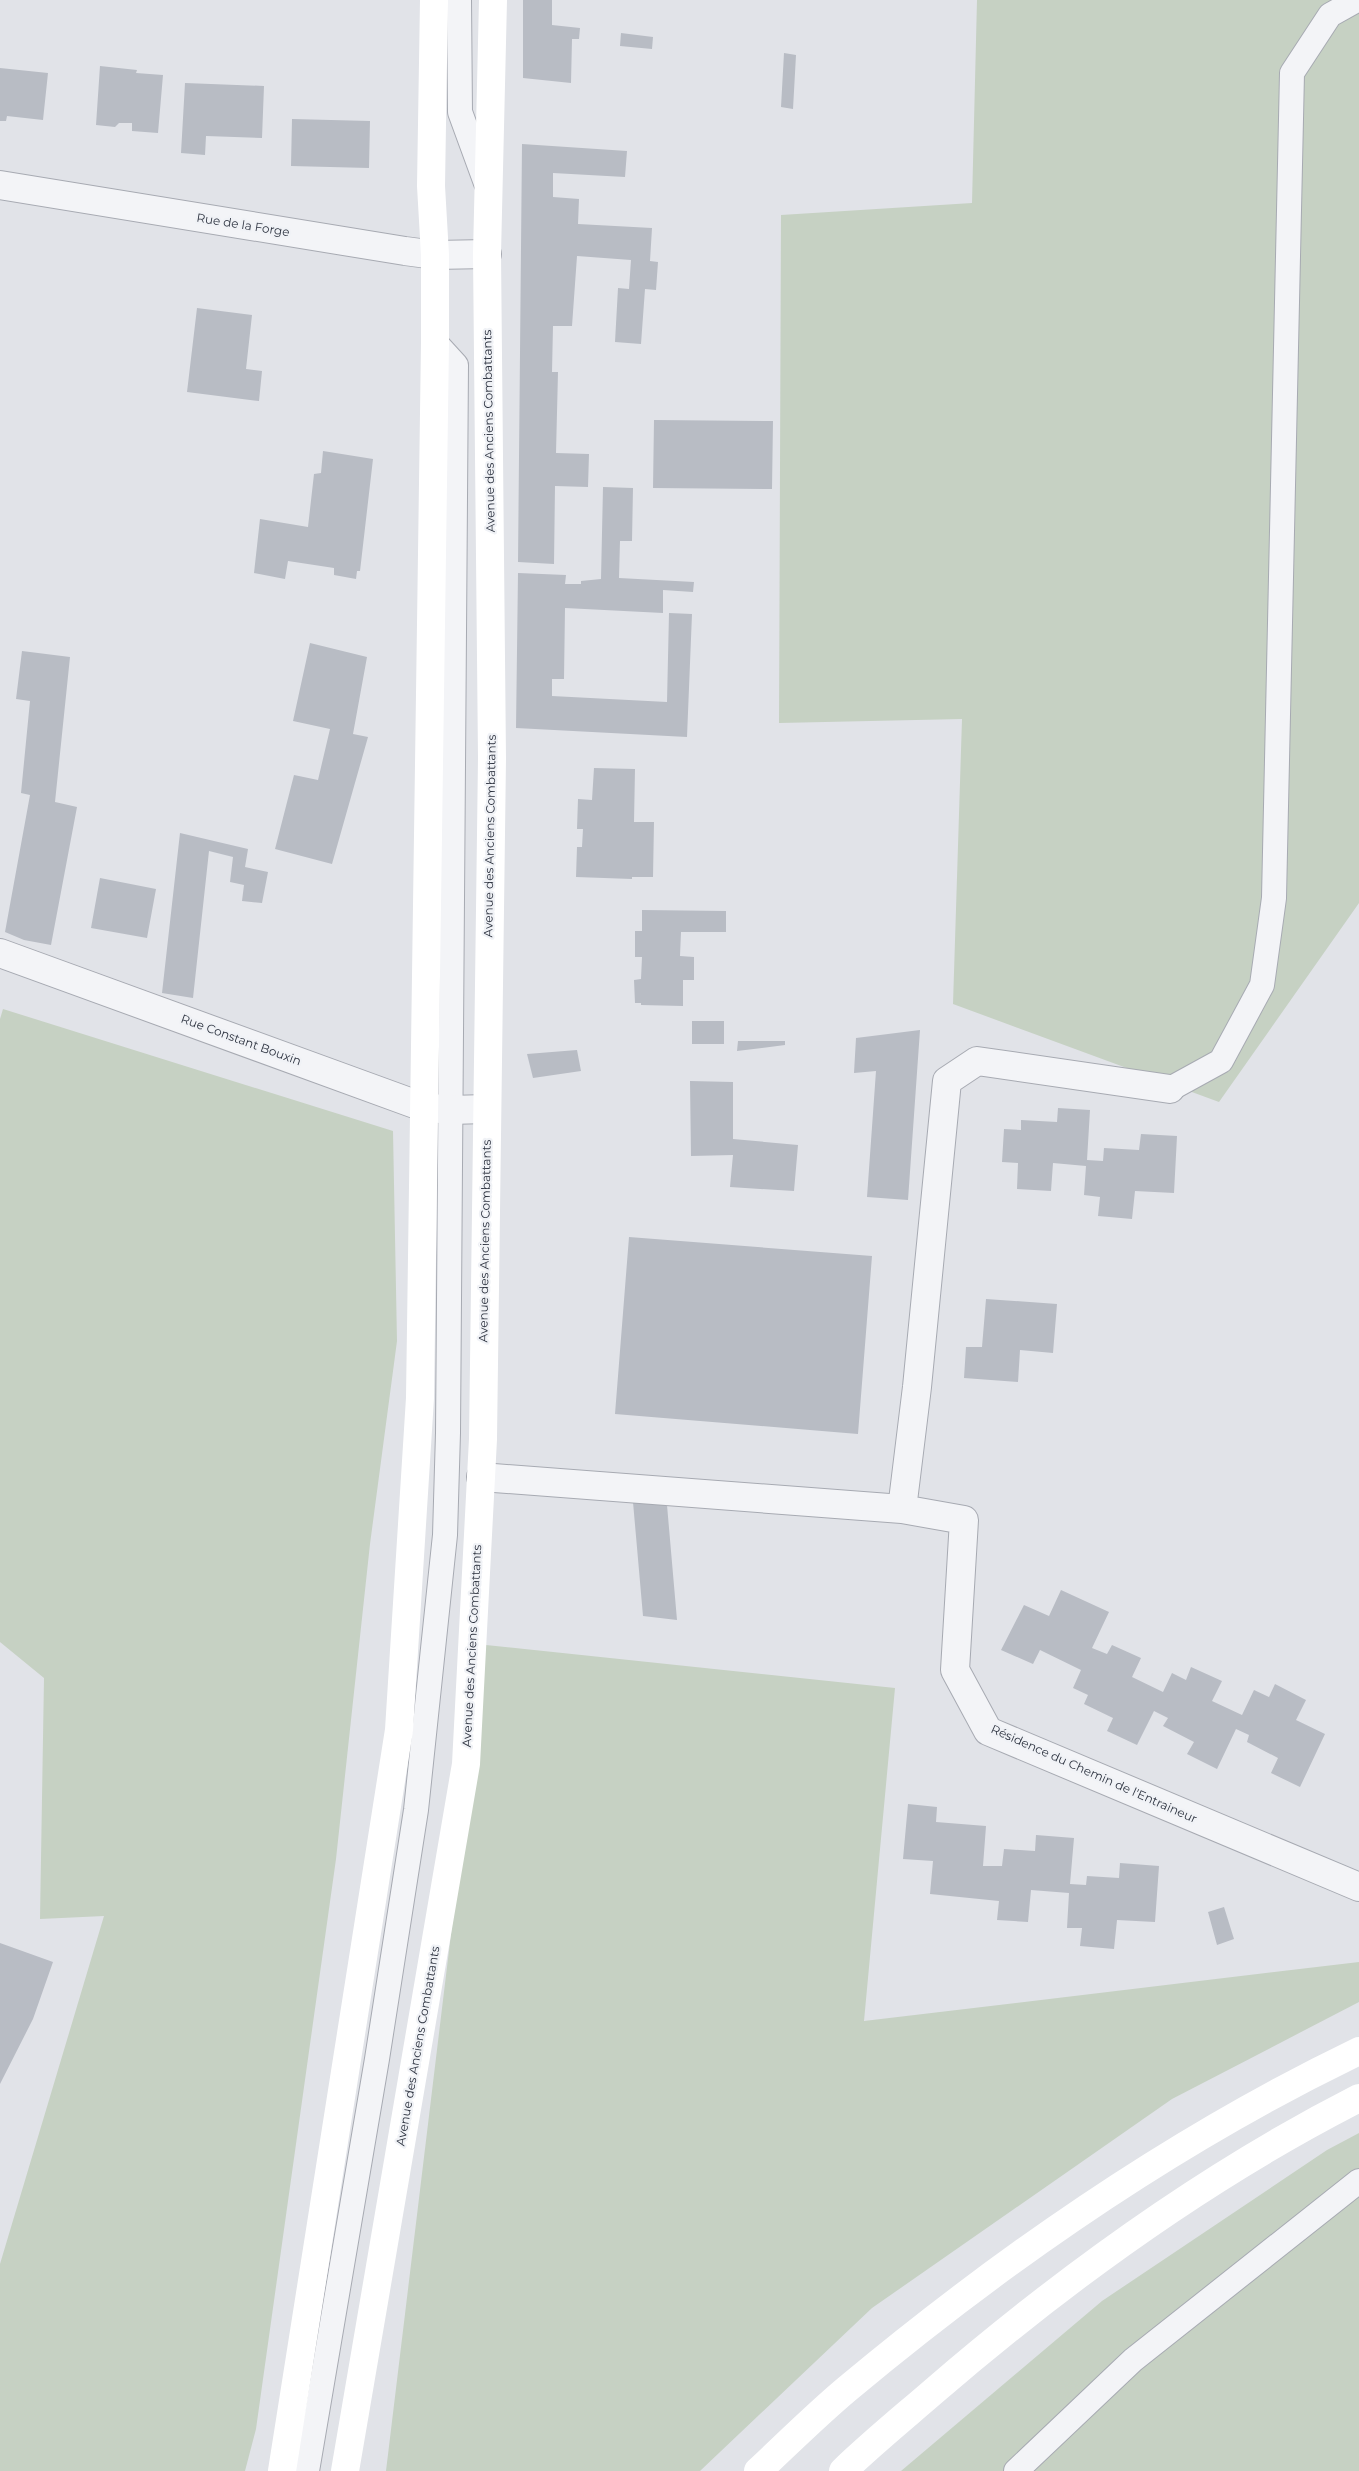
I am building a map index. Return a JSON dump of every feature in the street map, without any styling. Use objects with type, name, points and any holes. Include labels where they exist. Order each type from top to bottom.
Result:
[{"type":"street","points":[[282,2471],[399,1730],[420,1398],[435,342],[435,255],[431,186],[434,0]]},
{"type":"street","name":"Avenue des Anciens Combattants","points":[[345,2471],[466,1764],[481,1478],[492,758],[487,254],[493,0]]},
{"type":"street","name":"Rue de la Forge","points":[[0,185],[435,255],[487,254]]},
{"type":"street","name":"Rue Constant Bouxin","points":[[0,953],[423,1107],[450,1110],[486,1110]]},
{"type":"street","points":[[481,1478],[902,1509],[917,1387],[948,1081],[977,1061],[1170,1088]]},
{"type":"street","name":"Résidence du Chemin de l'Entraineur","points":[[902,1509],[964,1520],[954,1670],[988,1731],[1359,1887]]},
{"type":"street","points":[[758,2471],[846,2390],[1015,2257],[1182,2146],[1359,2051]]},
{"type":"street","points":[[843,2471],[989,2343],[1140,2229],[1297,2130],[1359,2098]]},
{"type":"lane","points":[[459,0],[460,112],[488,187]]},
{"type":"lane","points":[[1170,1088],[1221,1061],[1262,985],[1274,898],[1292,73],[1330,15],[1357,0]]},
{"type":"lane","points":[[308,2471],[377,2059],[416,1810],[445,1535],[448,1433],[456,365],[435,342]]},
{"type":"lane","points":[[1016,2471],[1133,2360],[1359,2181]]},
{"type":"green space","points":[[977,0],[1359,0],[1359,903],[1219,1102],[953,1004],[962,719],[779,723],[781,215],[972,203]]},
{"type":"green space","points":[[3,1009],[393,1131],[397,1341],[370,1544],[336,1859],[256,2429],[245,2471],[0,2471],[0,2264],[104,1916],[40,1919],[44,1678],[0,1642],[0,1019]]},
{"type":"green space","points":[[486,1645],[895,1688],[864,2021],[1359,1962],[1359,2002],[1172,2099],[872,2308],[700,2471],[386,2471]]},
{"type":"green space","points":[[1359,2133],[1359,2471],[901,2471],[1102,2301],[1327,2150]]},
{"type":"building","points":[[523,0],[552,0],[552,25],[580,28],[579,39],[572,39],[571,83],[523,78]]},
{"type":"building","points":[[621,33],[653,37],[652,49],[620,46]]},
{"type":"building","points":[[784,53],[796,55],[793,109],[781,107]]},
{"type":"building","points":[[100,66],[137,70],[136,73],[163,75],[158,133],[132,131],[132,123],[119,123],[115,127],[96,125]]},
{"type":"building","points":[[0,68],[48,73],[43,120],[7,116],[6,121],[0,121]]},
{"type":"building","points":[[185,83],[264,86],[262,138],[206,136],[205,155],[181,153]]},
{"type":"building","points":[[292,119],[370,121],[369,168],[291,166]]},
{"type":"building","points":[[522,144],[627,151],[625,177],[553,173],[553,197],[579,199],[578,224],[652,228],[650,261],[658,262],[656,290],[645,289],[641,344],[615,342],[618,288],[629,289],[631,260],[577,256],[572,326],[553,326],[552,372],[558,372],[556,453],[589,454],[588,487],[555,486],[554,564],[518,562]]},
{"type":"building","points":[[197,308],[252,315],[246,369],[262,371],[259,401],[187,392]]},
{"type":"building","points":[[654,420],[773,421],[772,489],[653,488]]},
{"type":"building","points":[[323,451],[373,459],[360,571],[357,571],[356,579],[334,575],[334,568],[288,561],[285,579],[254,573],[260,519],[308,527],[314,474],[321,473]]},
{"type":"building","points":[[603,487],[633,488],[632,541],[620,541],[619,578],[694,582],[693,592],[663,590],[663,613],[565,608],[564,679],[552,679],[552,696],[667,702],[669,613],[692,614],[687,737],[516,728],[518,573],[566,575],[565,584],[581,584],[581,581],[601,579]]},
{"type":"building","points":[[310,643],[367,657],[353,734],[368,737],[332,864],[275,849],[294,775],[318,780],[330,729],[293,721]]},
{"type":"building","points":[[22,651],[70,657],[55,802],[77,807],[51,945],[24,940],[5,932],[30,795],[21,793],[30,701],[16,699]]},
{"type":"building","points":[[594,768],[635,769],[634,822],[654,822],[653,877],[632,877],[632,879],[576,877],[577,847],[582,847],[583,829],[577,829],[578,799],[592,800]]},
{"type":"building","points":[[180,833],[248,849],[245,867],[268,872],[262,903],[242,901],[244,885],[230,882],[233,857],[209,851],[193,998],[162,993]]},
{"type":"building","points":[[100,878],[156,889],[147,938],[91,928]]},
{"type":"building","points":[[642,910],[726,911],[726,932],[681,932],[680,956],[694,957],[694,980],[683,980],[683,1006],[641,1005],[641,1003],[635,1003],[634,980],[641,979],[642,957],[635,957],[635,931],[642,931]]},
{"type":"building","points":[[692,1021],[724,1021],[724,1044],[692,1044]]},
{"type":"building","points":[[920,1030],[908,1200],[867,1197],[876,1071],[854,1073],[856,1038]]},
{"type":"building","points":[[738,1041],[785,1041],[785,1045],[737,1051]]},
{"type":"building","points":[[577,1050],[581,1071],[533,1078],[527,1054]]},
{"type":"building","points":[[690,1081],[733,1082],[733,1139],[798,1145],[794,1191],[730,1187],[733,1155],[691,1156]]},
{"type":"building","points":[[1058,1108],[1090,1110],[1087,1160],[1103,1161],[1104,1148],[1139,1150],[1141,1134],[1177,1136],[1174,1193],[1135,1191],[1132,1219],[1098,1216],[1100,1197],[1084,1195],[1086,1166],[1053,1163],[1051,1191],[1017,1189],[1018,1163],[1002,1162],[1004,1129],[1021,1130],[1021,1120],[1057,1122]]},
{"type":"building","points":[[629,1237],[872,1256],[858,1434],[615,1414]]},
{"type":"building","points":[[986,1299],[1057,1304],[1053,1353],[1020,1350],[1018,1382],[964,1378],[966,1347],[982,1347]]},
{"type":"building","points":[[633,1502],[667,1505],[677,1620],[643,1616]]},
{"type":"building","points":[[1061,1590],[1109,1612],[1092,1648],[1107,1654],[1112,1645],[1141,1658],[1132,1677],[1163,1692],[1172,1673],[1186,1680],[1191,1667],[1222,1681],[1212,1701],[1242,1715],[1254,1690],[1269,1697],[1275,1684],[1306,1700],[1296,1720],[1325,1734],[1300,1787],[1271,1773],[1278,1758],[1247,1742],[1249,1735],[1236,1729],[1217,1769],[1187,1754],[1194,1742],[1163,1726],[1168,1718],[1154,1711],[1137,1745],[1107,1731],[1113,1718],[1084,1704],[1088,1695],[1073,1688],[1081,1670],[1040,1650],[1033,1664],[1001,1650],[1024,1605],[1049,1616]]},
{"type":"building","points":[[908,1804],[937,1807],[936,1822],[986,1826],[983,1866],[1002,1866],[1004,1849],[1035,1851],[1036,1835],[1074,1838],[1070,1884],[1086,1885],[1087,1876],[1119,1878],[1120,1863],[1159,1866],[1155,1922],[1117,1920],[1114,1949],[1080,1946],[1082,1928],[1067,1928],[1069,1893],[1031,1890],[1028,1922],[997,1920],[999,1901],[930,1894],[933,1861],[903,1859]]},
{"type":"building","points":[[1224,1907],[1234,1939],[1217,1945],[1208,1912]]},
{"type":"building","points":[[0,1943],[53,1962],[33,2019],[0,2084]]}]
